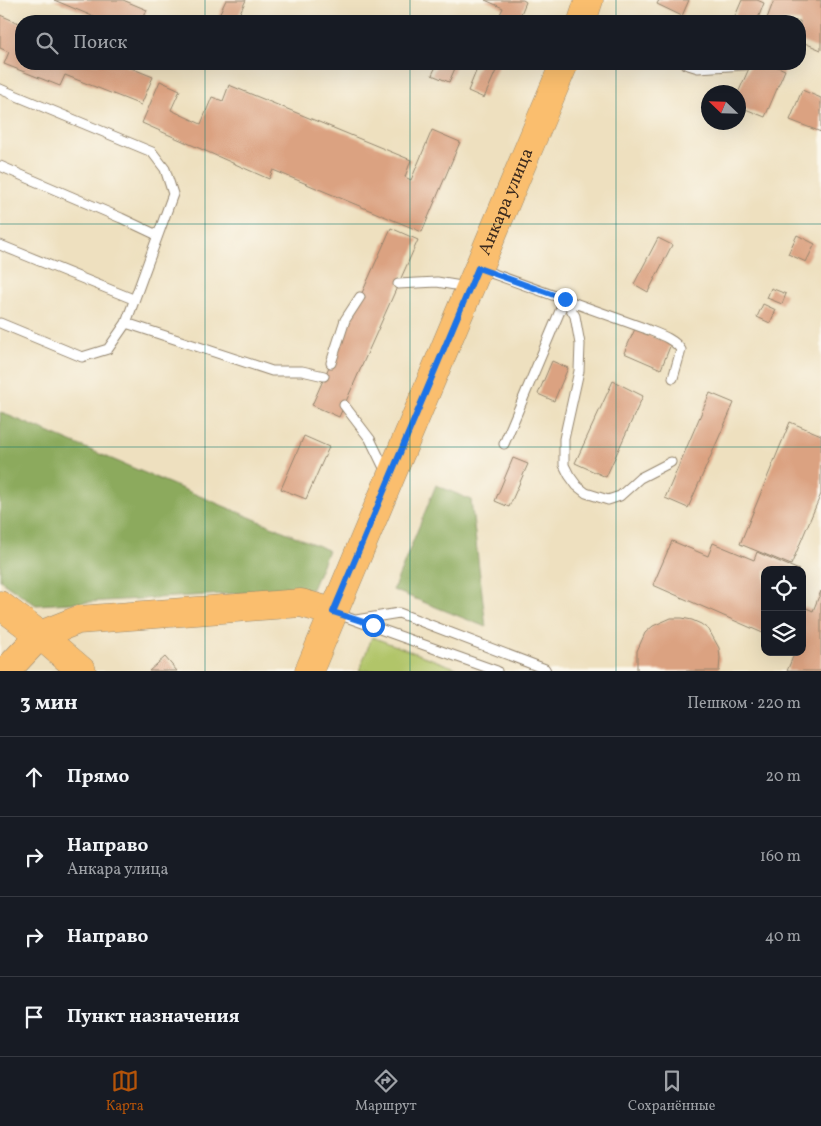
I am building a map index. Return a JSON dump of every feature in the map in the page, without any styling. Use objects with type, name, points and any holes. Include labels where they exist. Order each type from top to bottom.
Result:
[{"type":"main road","name":"Анкара улица","points":[[309,671],[345,616],[389,479],[561,70]]},
{"type":"main road","points":[[8,666],[40,635],[78,620],[301,603],[345,616]]},
{"type":"main road","points":[[0,605],[40,635],[82,671]]},
{"type":"lane","points":[[0,89],[152,152],[165,169],[172,194],[126,323],[108,349],[82,358],[0,323]]},
{"type":"lane","points":[[0,166],[157,235]]},
{"type":"lane","points":[[0,245],[133,299]]},
{"type":"lane","points":[[398,284],[474,278],[565,299],[644,328],[678,345],[681,353],[673,378]]},
{"type":"lane","points":[[331,363],[345,320],[360,297]]},
{"type":"lane","points":[[504,444],[565,299]]},
{"type":"lane","points":[[565,299],[575,316],[580,344],[579,371],[564,439],[564,465],[569,475],[577,486],[586,493],[608,500],[620,496],[640,478],[671,462]]},
{"type":"lane","points":[[126,323],[272,371],[302,371],[324,376]]},
{"type":"lane","points":[[344,405],[370,439],[389,479]]},
{"type":"lane","points":[[345,616],[399,613],[546,671]]},
{"type":"lane","points":[[345,616],[496,671]]},
{"type":"green space","points":[[0,412],[328,550],[312,589],[36,605],[0,580]]},
{"type":"green space","points":[[436,485],[471,500],[486,627],[393,590]]},
{"type":"green space","points":[[372,637],[464,671],[359,671]]},
{"type":"building","points":[[54,0],[123,0],[147,10],[145,15],[90,15]]},
{"type":"building","points":[[226,0],[246,0],[239,15],[219,15]]},
{"type":"building","points":[[485,0],[523,0],[526,2],[521,15],[500,15],[503,8]]},
{"type":"building","points":[[659,0],[689,0],[682,15],[657,4]]},
{"type":"building","points":[[742,0],[757,0],[764,3],[759,15],[736,15]]},
{"type":"building","points":[[774,0],[821,0],[821,50],[806,44],[806,15],[768,15]]},
{"type":"building","points":[[0,15],[15,21],[15,68],[4,64],[9,52],[0,48]]},
{"type":"building","points":[[19,70],[136,70],[153,77],[141,105],[65,75],[60,86]]},
{"type":"building","points":[[434,70],[454,70],[449,82],[432,75]]},
{"type":"building","points":[[477,70],[496,70],[484,98],[468,91]]},
{"type":"building","points":[[748,70],[785,70],[765,117],[746,109],[746,85],[742,85]]},
{"type":"building","points":[[160,81],[180,90],[171,110],[201,124],[212,97],[223,101],[229,85],[411,160],[405,177],[411,180],[432,130],[460,142],[422,232],[273,170],[269,179],[142,123]]},
{"type":"building","points":[[802,90],[821,98],[821,132],[790,120]]},
{"type":"building","points":[[391,228],[418,240],[339,417],[312,405]]},
{"type":"building","points":[[797,235],[815,244],[806,262],[788,254]]},
{"type":"building","points":[[658,238],[672,245],[648,292],[634,284]]},
{"type":"building","points":[[771,288],[786,294],[782,304],[767,298]]},
{"type":"building","points":[[763,304],[776,310],[770,323],[757,317]]},
{"type":"building","points":[[635,329],[671,344],[661,369],[624,353]]},
{"type":"building","points":[[552,361],[568,368],[554,401],[538,394]]},
{"type":"building","points":[[613,381],[643,396],[606,477],[575,463]]},
{"type":"building","points":[[710,393],[734,403],[688,508],[665,498]]},
{"type":"building","points":[[790,422],[821,435],[821,494],[791,565],[740,544]]},
{"type":"building","points":[[304,436],[329,447],[306,499],[281,489]]},
{"type":"building","points":[[513,458],[528,464],[509,507],[495,501]]},
{"type":"building","points":[[672,541],[708,556],[713,543],[754,560],[757,552],[790,566],[761,566],[761,632],[653,585]]},
{"type":"building","points":[[821,591],[821,671],[787,671],[793,656],[806,656],[806,608],[813,611]]},
{"type":"building","points":[[671,618],[692,620],[709,630],[719,648],[719,671],[637,671],[637,651],[645,633],[653,626]]},
{"type":"building","points":[[165,657],[177,671],[149,671]]},
{"type":"route","points":[[373,625],[333,612],[478,268],[565,299]]}]
